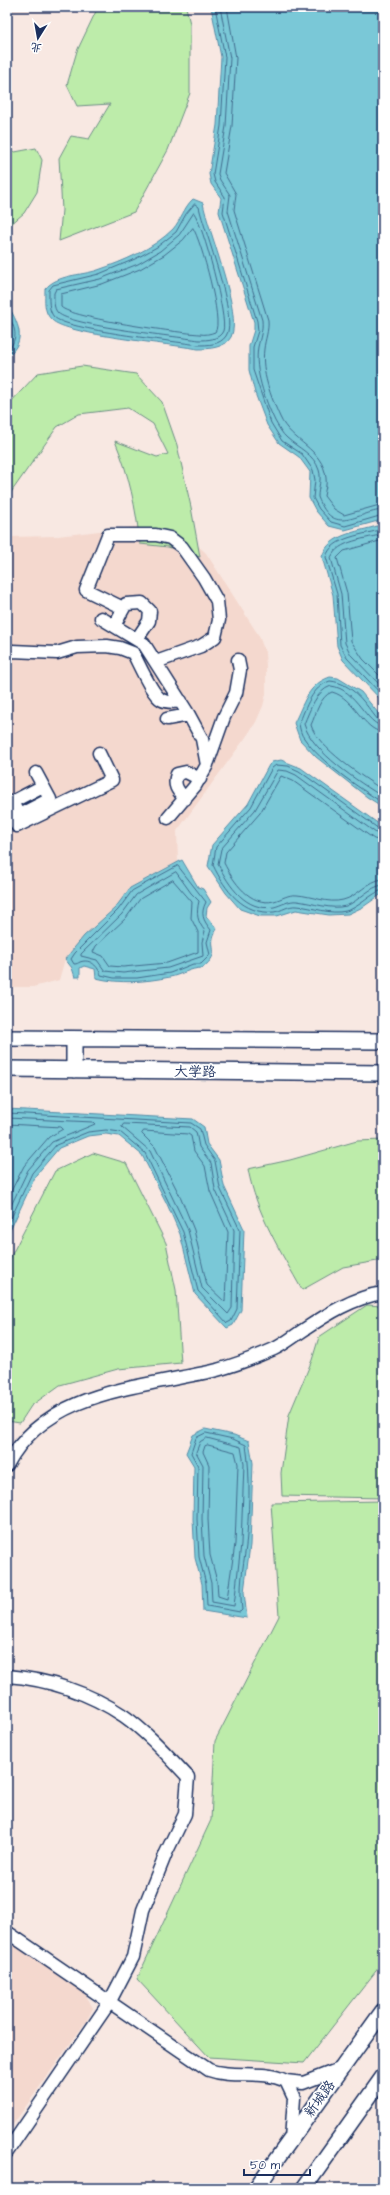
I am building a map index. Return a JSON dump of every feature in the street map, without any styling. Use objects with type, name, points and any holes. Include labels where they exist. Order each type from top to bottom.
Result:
[{"type":"main road","points":[[7,1038],[383,1042]]},
{"type":"main road","points":[[74,1039],[74,1070]]},
{"type":"main road","name":"大学路","points":[[7,1069],[383,1073]]},
{"type":"main road","name":"新城路","points":[[256,2188],[383,2011]]},
{"type":"main road","points":[[304,2188],[383,2077]]},
{"type":"street","points":[[123,608],[86,590],[108,535],[156,535],[170,538],[182,547],[204,578],[217,601],[219,620],[215,637],[201,646],[156,662]]},
{"type":"street","points":[[114,626],[126,604],[142,603],[150,611],[149,622],[137,640]]},
{"type":"street","points":[[101,618],[144,644],[190,715],[202,739],[207,765]]},
{"type":"street","points":[[7,653],[12,651],[57,653],[77,647],[107,646],[120,648],[133,653],[153,690],[161,700],[172,703],[181,701]]},
{"type":"street","points":[[168,818],[200,779],[207,765],[224,717],[236,693],[240,670],[238,660]]},
{"type":"street","points":[[168,719],[190,715]]},
{"type":"street","points":[[9,808],[16,826],[112,780],[99,753]]},
{"type":"street","points":[[184,799],[176,789],[174,782],[177,774],[186,772],[200,779]]},
{"type":"street","points":[[9,808],[19,815],[50,799],[36,773]]},
{"type":"street","points":[[7,1465],[24,1439],[42,1422],[81,1400],[135,1386],[225,1367],[275,1349],[318,1321],[367,1295],[383,1293]]},
{"type":"street","points":[[7,1676],[24,1677],[73,1690],[124,1717],[164,1752],[188,1777],[185,1814],[166,1853],[143,1910],[133,1957],[109,2002],[7,2152]]},
{"type":"street","points":[[7,1932],[209,2070],[221,2074],[232,2075],[273,2074],[286,2081],[303,2083],[342,2068]]},
{"type":"street","points":[[286,2081],[294,2098],[291,2139]]},
{"type":"shaded area","points":[[157,524],[187,536],[206,553],[259,636],[265,652],[266,667],[266,694],[263,706],[256,722],[246,737],[177,831],[178,862],[130,888],[115,908],[71,951],[65,959],[59,980],[33,987],[7,987],[7,537],[58,536]]},
{"type":"shaded area","points":[[7,1939],[83,1990],[93,2008],[87,2020],[7,2133]]},
{"type":"green space","points":[[98,7],[186,7],[190,24],[190,93],[168,150],[134,212],[59,241],[62,210],[59,158],[71,136],[89,139],[110,104],[77,106],[67,85],[77,51]]},
{"type":"green space","points":[[7,147],[15,152],[36,148],[42,160],[37,192],[24,213],[10,225],[7,225]]},
{"type":"green space","points":[[82,366],[136,374],[162,402],[177,445],[191,507],[200,557],[168,547],[140,544],[131,491],[115,441],[157,457],[168,454],[153,424],[128,408],[79,414],[57,427],[7,498],[7,406],[38,373]]},
{"type":"green space","points":[[383,1140],[383,1260],[343,1267],[302,1290],[263,1217],[248,1169],[290,1160],[357,1141]]},
{"type":"green space","points":[[93,1153],[126,1163],[166,1243],[176,1290],[181,1363],[118,1369],[60,1385],[31,1406],[20,1423],[7,1421],[7,1272],[11,1256],[55,1171]]},
{"type":"green space","points":[[367,1305],[383,1306],[383,1498],[282,1496],[281,1473],[289,1415],[312,1360],[319,1337]]},
{"type":"green space","points":[[383,1501],[383,1962],[304,2063],[209,2057],[137,1979],[211,1820],[215,1741],[279,1616],[271,1503]]},
{"type":"water","points":[[211,7],[383,7],[383,519],[378,521],[345,530],[329,526],[316,511],[309,498],[310,472],[299,457],[279,443],[267,425],[255,393],[249,370],[249,346],[254,330],[254,322],[219,212],[221,198],[211,184],[209,174],[217,125],[221,57]]},
{"type":"water","points":[[193,199],[203,203],[229,292],[233,326],[231,337],[225,344],[212,348],[198,349],[120,338],[77,330],[61,325],[49,317],[45,306],[45,289],[50,284],[63,278],[98,270],[128,258],[156,243],[173,229]]},
{"type":"water","points":[[7,303],[15,318],[19,331],[19,338],[17,344],[7,357]]},
{"type":"water","points":[[383,524],[383,702],[343,660],[337,646],[333,595],[322,557],[332,542],[339,538],[347,534]]},
{"type":"water","points":[[330,677],[338,678],[361,692],[383,719],[383,807],[367,797],[316,757],[300,740],[294,723],[304,702],[311,690],[316,685],[322,680]]},
{"type":"water","points":[[281,760],[301,768],[383,827],[383,893],[363,907],[348,914],[329,915],[296,910],[277,916],[260,916],[240,909],[226,893],[208,866],[212,845],[248,804],[269,765],[272,762]]},
{"type":"water","points":[[182,860],[198,887],[203,889],[211,902],[207,908],[206,916],[217,929],[213,940],[212,958],[202,968],[193,969],[174,976],[151,980],[123,982],[105,980],[96,978],[95,969],[84,966],[80,968],[80,977],[75,977],[72,968],[65,959],[84,936],[115,908],[130,888]]},
{"type":"water","points":[[7,1109],[193,1119],[204,1127],[207,1144],[219,1160],[224,1186],[244,1229],[241,1310],[233,1325],[227,1328],[195,1294],[180,1234],[167,1204],[142,1155],[119,1136],[106,1134],[88,1136],[59,1148],[36,1175],[7,1237]]},
{"type":"water","points":[[205,1429],[234,1435],[249,1441],[253,1463],[250,1545],[244,1592],[247,1618],[203,1611],[202,1584],[195,1558],[193,1519],[194,1466],[186,1453],[193,1435]]}]
